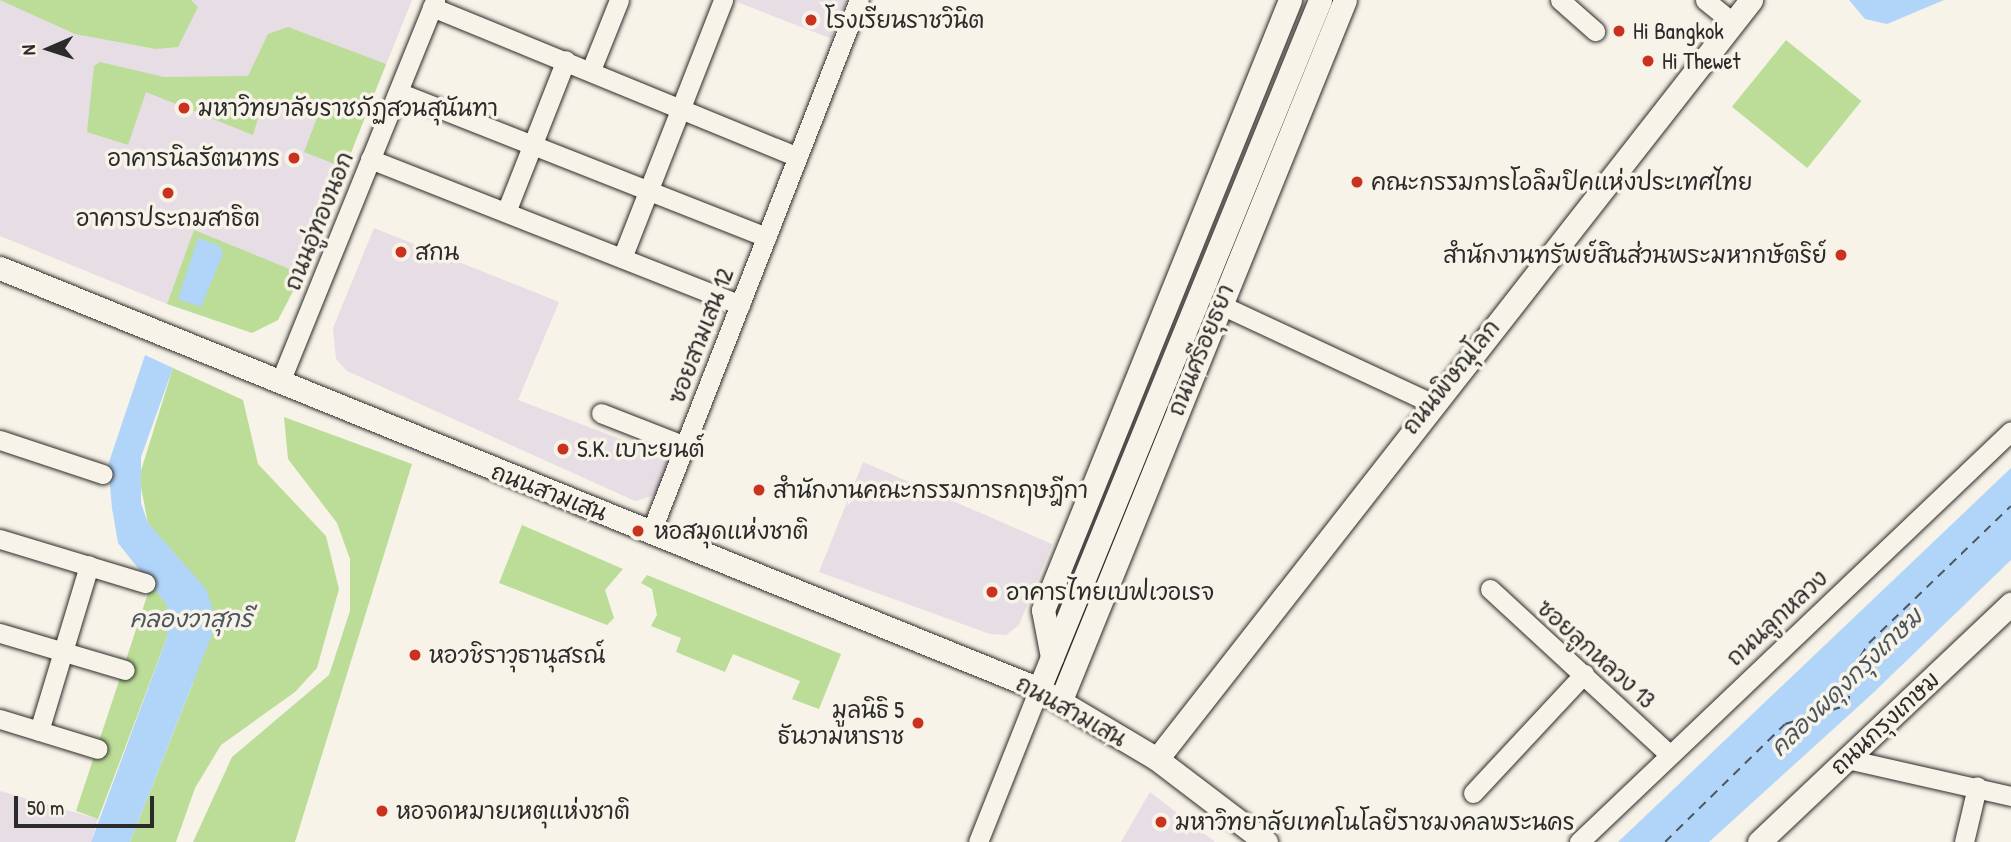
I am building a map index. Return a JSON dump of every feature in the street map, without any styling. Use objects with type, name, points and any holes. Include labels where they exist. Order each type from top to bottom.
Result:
[{"type":"main road","points":[[1052,657],[1043,610],[1290,0]]},
{"type":"main road","name":"ถนนศรีอยุธยา","points":[[1061,700],[1132,495],[1177,384],[1219,304],[1320,0]]},
{"type":"main road","name":"ถนนศรีอยุธยา","points":[[1177,384],[1182,343],[1218,253],[1278,125],[1345,0]]},
{"type":"main road","name":"ถนนพิษณุโลก","points":[[1157,759],[1431,402],[1751,0]]},
{"type":"main road","points":[[1251,96],[1278,125]]},
{"type":"main road","points":[[1192,244],[1218,253]]},
{"type":"main road","name":"ถนนสามเสน","points":[[0,268],[1040,689],[1157,759],[1266,842]]},
{"type":"main road","points":[[1156,333],[1182,343]]},
{"type":"main road","name":"ถนนศรีอยุธยา","points":[[1040,689],[1052,657],[1132,495]]},
{"type":"main road","name":"ถนนกรุงเกษม","points":[[1759,842],[2011,604]]},
{"type":"street","points":[[591,70],[619,0]]},
{"type":"street","points":[[622,258],[723,0]]},
{"type":"street","name":"ซอยสามเสน 12","points":[[652,532],[859,0]]},
{"type":"street","points":[[1560,0],[1595,31]]},
{"type":"street","points":[[1705,0],[1733,23]]},
{"type":"street","points":[[433,4],[797,157]]},
{"type":"street","name":"ถนนอู่ทองนอก","points":[[280,382],[433,4]]},
{"type":"street","points":[[506,212],[566,60]]},
{"type":"street","points":[[398,92],[766,237]]},
{"type":"street","points":[[370,159],[740,305]]},
{"type":"street","points":[[1219,304],[1321,346],[1431,402]]},
{"type":"street","points":[[601,413],[685,446]]},
{"type":"street","name":"ถนนลูกหลวง","points":[[1578,842],[2011,431]]},
{"type":"street","points":[[0,440],[103,474]]},
{"type":"street","points":[[2,545],[89,565],[145,583]]},
{"type":"street","points":[[39,731],[89,565]]},
{"type":"street","name":"ซอยลูกหลวง 13","points":[[1490,589],[1669,754]]},
{"type":"street","points":[[0,633],[125,670]]},
{"type":"street","points":[[1473,793],[1584,674]]},
{"type":"street","name":"ถนนศรีอยุธยา","points":[[978,842],[1040,689]]},
{"type":"street","points":[[0,719],[98,749]]},
{"type":"street","points":[[1847,759],[2011,796]]},
{"type":"street","points":[[1964,842],[1977,787]]},
{"type":"shaded area","name":"มหาวิทยาลัยราชภัฏสวนสุนันทา","points":[[0,0],[412,0],[302,274],[194,231],[167,304],[0,236]]},
{"type":"shaded area","name":"โรงเรียนราชวินิต","points":[[732,0],[847,0],[832,39]]},
{"type":"shaded area","points":[[374,228],[559,302],[518,400],[670,458],[656,495],[635,501],[347,371],[336,359],[333,328]]},
{"type":"shaded area","points":[[863,462],[1052,544],[1019,625],[1006,635],[990,634],[819,572]]},
{"type":"shaded area","points":[[0,791],[98,819],[91,842],[0,842]]},
{"type":"shaded area","name":"มหาวิทยาลัยเทคโนโลยีราชมงคลพระนคร","points":[[1150,792],[1197,828],[1215,842],[1121,842]]},
{"type":"green space","points":[[0,0],[191,0],[198,7],[178,47],[156,49],[75,34]]},
{"type":"green space","points":[[288,27],[386,64],[345,168],[304,152],[317,118],[264,99],[253,135],[146,92],[128,145],[87,132],[94,66],[100,62],[164,77],[248,76],[268,34]]},
{"type":"green space","points":[[1786,40],[1861,101],[1807,168],[1732,107]]},
{"type":"green space","points":[[194,230],[302,274],[278,320],[252,333],[167,304]]},
{"type":"green space","points":[[173,368],[243,400],[258,464],[326,536],[339,589],[317,668],[295,692],[221,745],[195,788],[176,842],[130,842],[193,683],[162,541],[148,523],[139,477]]},
{"type":"green space","points":[[284,417],[412,464],[295,842],[193,842],[232,757],[329,675],[350,611],[350,559],[337,523],[288,459]]},
{"type":"green space","points":[[522,525],[623,569],[605,590],[614,618],[607,625],[499,583]]},
{"type":"green space","points":[[647,575],[841,654],[819,709],[792,699],[800,681],[733,654],[725,672],[676,652],[681,638],[651,626],[657,615],[652,589],[641,583]]},
{"type":"green space","points":[[152,581],[167,605],[167,637],[98,819],[76,811]]},
{"type":"water","points":[[1849,0],[1944,0],[1887,24],[1865,19]]},
{"type":"water","points":[[198,238],[220,246],[223,254],[201,307],[178,299]]},
{"type":"water","name":"คลองวาสุกรี","points":[[145,355],[173,368],[141,457],[141,503],[148,523],[206,589],[217,622],[130,842],[91,842],[167,637],[167,605],[118,543],[108,465]]},
{"type":"water","name":"คลองผดุงกรุงเกษม","points":[[2011,468],[2011,560],[1872,694],[1709,842],[1618,842]]},
{"type":"ferry route","points":[[1665,842],[1785,724],[1848,705],[1852,670],[1869,643],[2011,506]]},
{"type":"place","name":"โรงเรียนราชวินิต","points":[[811,20]]},
{"type":"place","name":"Hi Bangkok","points":[[1619,31]]},
{"type":"place","name":"Hi Thewet","points":[[1648,61]]},
{"type":"place","name":"มหาวิทยาลัยราชภัฏสวนสุนันทา","points":[[184,108]]},
{"type":"place","name":"อาคารนิลรัตนาทร","points":[[294,158]]},
{"type":"place","name":"คณะกรรมการโอลิมปิคแห่งประเทศไทย","points":[[1357,182]]},
{"type":"place","name":"อาคารประถมสาธิต","points":[[168,193]]},
{"type":"place","name":"สกน","points":[[401,252]]},
{"type":"place","name":"สำนักงานทรัพย์สินส่วนพระมหากษัตริย์","points":[[1841,255]]},
{"type":"place","name":"S.K. เบาะยนต์","points":[[563,449]]},
{"type":"place","name":"สำนักงานคณะกรรมการกฤษฎีกา","points":[[759,490]]},
{"type":"place","name":"หอสมุดแห่งชาติ","points":[[638,531]]},
{"type":"place","name":"อาคารไทยเบฟเวอเรจ","points":[[992,592]]},
{"type":"place","name":"หอวชิราวุธานุสรณ์","points":[[415,655]]},
{"type":"place","name":"มูลนิธิ 5 ธันวามหาราช","points":[[918,723]]},
{"type":"place","name":"หอจดหมายเหตุแห่งชาติ","points":[[382,811]]},
{"type":"place","name":"มหาวิทยาลัยเทคโนโลยีราชมงคลพระนคร","points":[[1161,822]]}]
